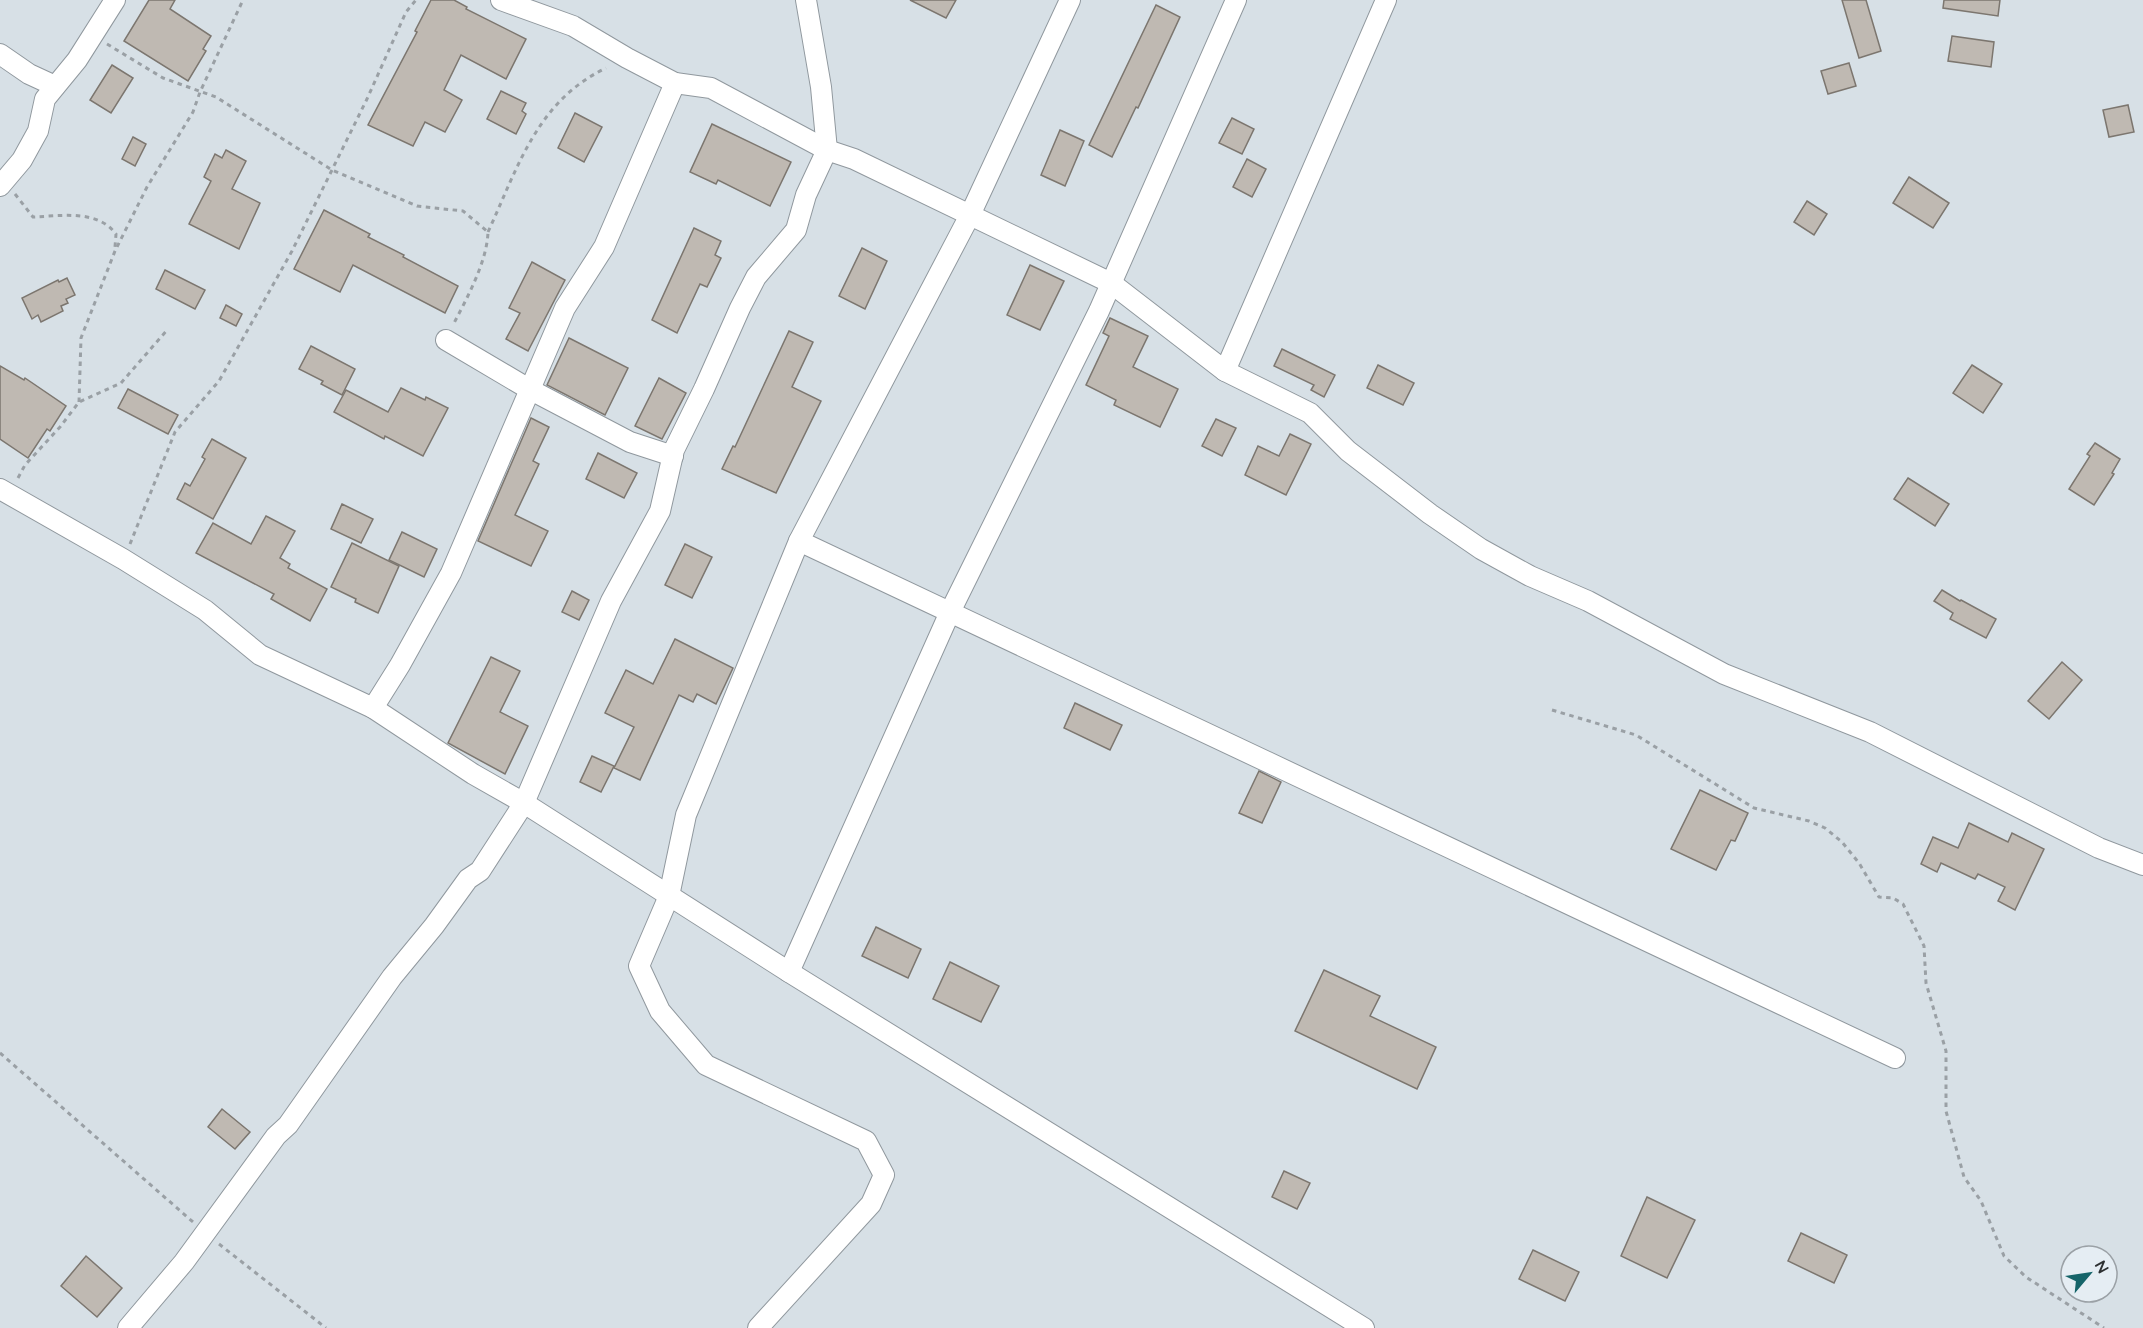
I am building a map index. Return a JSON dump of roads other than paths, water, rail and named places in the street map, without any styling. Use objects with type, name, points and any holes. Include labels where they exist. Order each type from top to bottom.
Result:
[{"type":"street","points":[[3,183],[22,160],[38,131],[45,99],[77,60],[115,0]]},
{"type":"street","points":[[501,0],[573,26],[675,83],[711,88],[827,150],[855,159],[1111,283],[1225,371],[1310,413],[1348,451],[1430,514],[1481,549],[1520,571],[1588,601],[1724,674],[1870,732],[2099,848],[2143,865]]},
{"type":"street","points":[[128,1328],[184,1262],[276,1136],[288,1125],[392,977],[434,926],[468,879],[480,871],[524,803],[611,602],[660,511],[673,456],[756,277],[796,230],[806,195],[827,150],[821,87],[806,0]]},
{"type":"street","points":[[758,1328],[871,1204],[884,1175],[866,1141],[706,1065],[660,1011],[639,966],[669,896],[686,815],[799,540],[970,215],[1070,0]]},
{"type":"street","points":[[789,972],[950,612],[1111,283],[1236,0]]},
{"type":"street","points":[[1225,371],[1386,0]]},
{"type":"street","points":[[0,54],[29,74],[55,86]]},
{"type":"street","points":[[373,708],[400,665],[451,573],[565,308],[604,247],[628,187],[675,83]]},
{"type":"street","points":[[446,340],[529,389],[630,442],[673,456]]},
{"type":"street","points":[[5,492],[123,559],[205,610],[260,655],[373,708],[473,774],[524,803],[789,972],[1364,1328]]},
{"type":"street","points":[[799,540],[1894,1058]]}]
